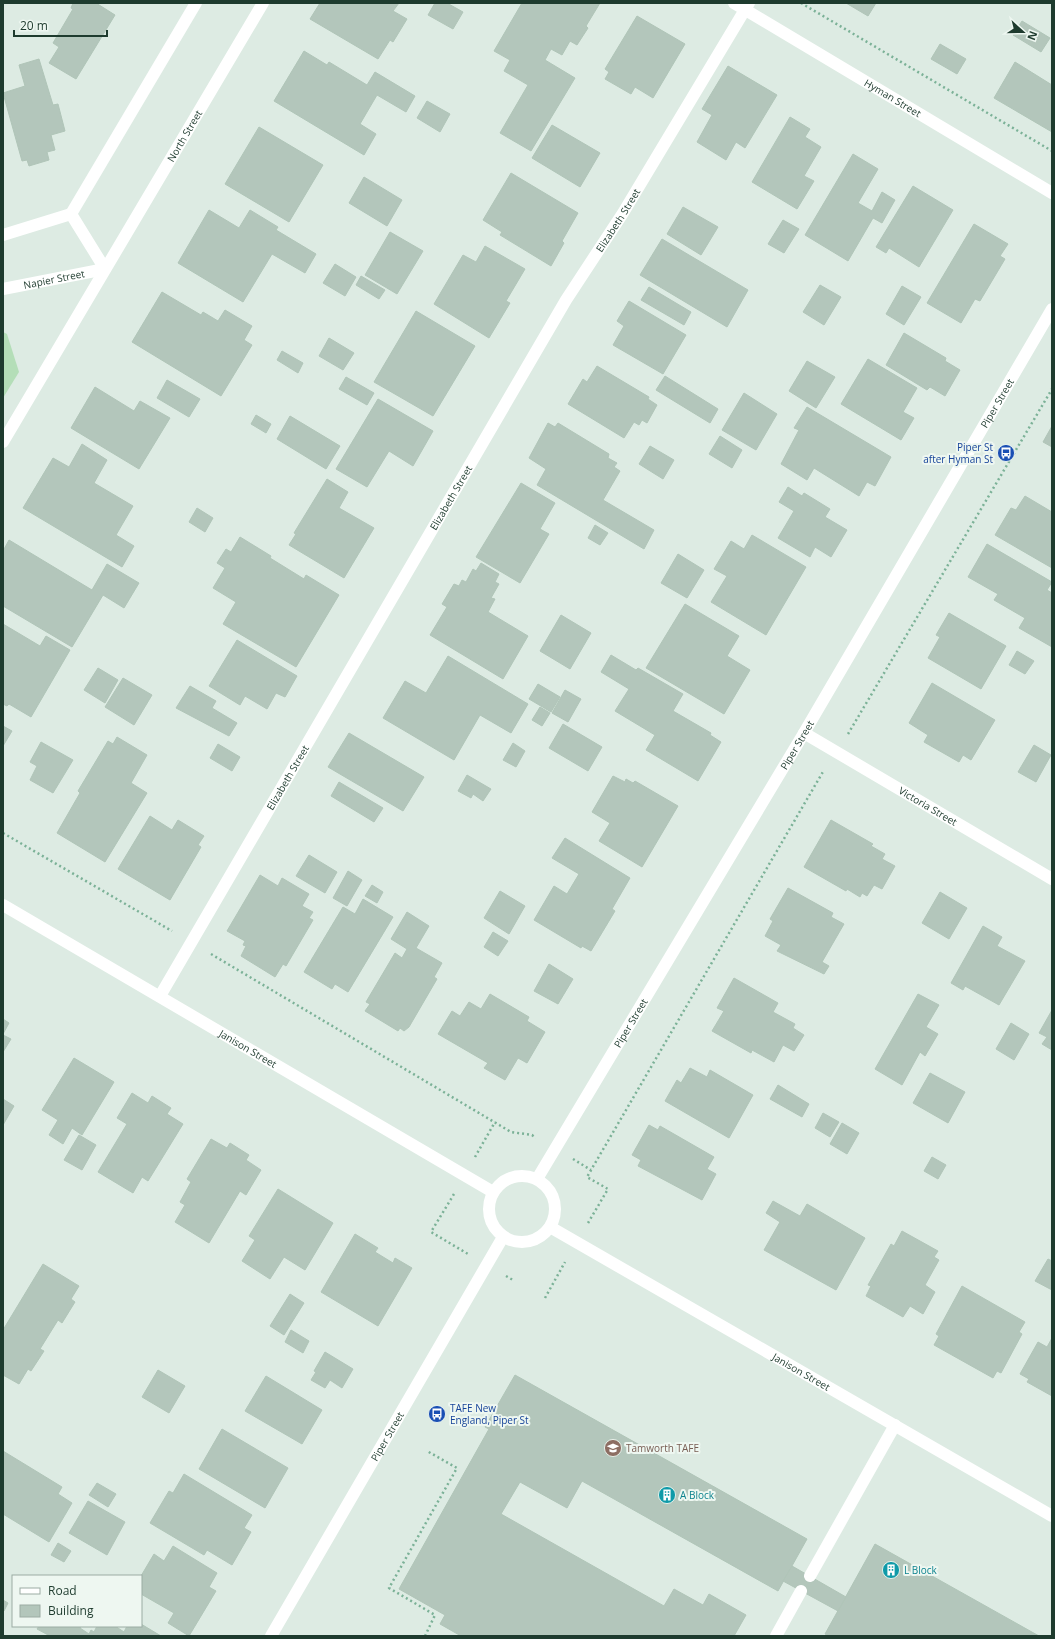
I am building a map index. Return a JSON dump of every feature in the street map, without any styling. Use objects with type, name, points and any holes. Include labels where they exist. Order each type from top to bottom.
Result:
[{"type":"street","points":[[3,235],[72,214],[196,3]]},
{"type":"street","name":"North Street","points":[[3,442],[263,3]]},
{"type":"street","name":"Hyman Street","points":[[742,5],[1052,193]]},
{"type":"street","name":"Elizabeth Street","points":[[160,996],[566,300],[622,213],[742,5]]},
{"type":"street","points":[[72,214],[105,269]]},
{"type":"street","name":"Napier Street","points":[[3,289],[105,269]]},
{"type":"street","name":"Piper Street","points":[[537,1179],[804,733],[1052,309]]},
{"type":"street","name":"Victoria Street","points":[[804,733],[1052,879]]},
{"type":"street","name":"Janison Street","points":[[3,905],[493,1192]]},
{"type":"street","points":[[517,1176],[528,1176],[537,1179],[546,1186],[554,1200],[554,1217],[550,1227],[543,1235],[534,1241],[523,1243],[512,1242],[502,1237],[495,1230],[488,1211],[493,1192],[499,1184],[517,1176]]},
{"type":"street","name":"Janison Street","points":[[550,1227],[1052,1516]]},
{"type":"street","name":"Piper Street","points":[[271,1636],[502,1237]]},
{"type":"street","points":[[810,1576],[895,1425]]},
{"type":"street","points":[[776,1636],[802,1591]]},
{"type":"path","points":[[801,3],[1052,151]]},
{"type":"path","points":[[837,752],[1052,389]]},
{"type":"path","points":[[601,1201],[608,1189],[587,1177],[818,779]]},
{"type":"path","points":[[3,833],[177,934]]},
{"type":"path","points":[[204,950],[512,1132],[532,1135]]},
{"type":"path","points":[[484,1143],[495,1122]]},
{"type":"path","points":[[582,1164],[591,1170]]},
{"type":"path","points":[[445,1208],[431,1232],[463,1251]]},
{"type":"path","points":[[545,1298],[558,1275]]},
{"type":"path","points":[[425,1636],[435,1615],[389,1588],[457,1468],[427,1451]]},
{"type":"green space","points":[[3,332],[7,334],[19,372],[3,398]]},
{"type":"building","points":[[73,3],[96,3],[115,15],[76,79],[49,63],[59,47],[53,43],[73,9],[71,8]]},
{"type":"building","points":[[320,3],[399,3],[393,11],[407,19],[393,42],[390,40],[378,59],[310,19]]},
{"type":"building","points":[[435,3],[447,3],[463,12],[453,29],[428,15]]},
{"type":"building","points":[[522,3],[600,3],[586,26],[588,28],[577,45],[570,41],[562,55],[551,49],[545,60],[575,78],[531,151],[500,133],[528,85],[504,71],[510,60],[494,51]]},
{"type":"building","points":[[846,3],[876,3],[868,16]]},
{"type":"building","points":[[637,16],[685,44],[653,98],[635,87],[631,94],[605,79],[609,72],[605,69]]},
{"type":"building","points":[[1022,21],[1050,38],[1041,52],[1013,35]]},
{"type":"building","points":[[940,44],[966,59],[957,74],[931,59]]},
{"type":"building","points":[[304,51],[327,65],[329,62],[367,85],[375,72],[415,96],[406,112],[377,95],[360,124],[376,134],[364,155],[274,101]]},
{"type":"building","points":[[39,59],[53,105],[58,104],[65,131],[51,135],[55,150],[47,152],[49,160],[29,166],[27,160],[22,161],[3,93],[25,86],[19,65]]},
{"type":"building","points":[[1015,62],[1052,85],[1052,132],[994,98]]},
{"type":"building","points":[[728,66],[777,95],[745,148],[736,142],[726,160],[697,142],[712,115],[702,109]]},
{"type":"building","points":[[427,101],[450,114],[440,132],[417,118]]},
{"type":"building","points":[[790,117],[810,129],[805,137],[821,147],[804,176],[814,181],[797,209],[752,182]]},
{"type":"building","points":[[552,125],[600,153],[580,187],[532,158]]},
{"type":"building","points":[[259,127],[323,165],[289,222],[225,184]]},
{"type":"building","points":[[853,154],[878,169],[858,203],[872,211],[882,192],[895,200],[882,223],[873,218],[848,261],[805,235]]},
{"type":"building","points":[[511,173],[578,213],[562,241],[564,243],[551,266],[500,235],[502,232],[483,220]]},
{"type":"building","points":[[364,177],[402,200],[387,226],[349,203]]},
{"type":"building","points":[[913,186],[953,210],[919,267],[889,248],[886,253],[876,247]]},
{"type":"building","points":[[683,207],[718,227],[701,255],[667,234]]},
{"type":"building","points":[[209,210],[239,228],[250,210],[278,227],[276,230],[316,254],[305,273],[272,254],[243,302],[178,263]]},
{"type":"building","points":[[783,220],[799,229],[784,253],[768,244]]},
{"type":"building","points":[[974,224],[1008,244],[1000,256],[1005,259],[980,301],[975,299],[961,323],[927,303]]},
{"type":"building","points":[[390,232],[423,251],[397,294],[365,275]]},
{"type":"building","points":[[662,239],[748,290],[727,327],[640,275]]},
{"type":"building","points":[[485,246],[525,269],[506,301],[510,303],[489,338],[434,304],[463,255],[476,262]]},
{"type":"building","points":[[335,264],[356,277],[345,296],[323,283]]},
{"type":"building","points":[[361,276],[385,290],[379,299],[356,285]]},
{"type":"building","points":[[820,285],[841,297],[824,325],[803,312]]},
{"type":"building","points":[[902,286],[921,297],[904,325],[886,314]]},
{"type":"building","points":[[649,287],[691,312],[684,325],[641,300]]},
{"type":"building","points":[[162,292],[201,315],[203,312],[218,321],[225,310],[252,326],[244,340],[252,345],[221,396],[132,342]]},
{"type":"building","points":[[629,301],[686,335],[663,374],[613,345],[624,326],[617,321]]},
{"type":"building","points":[[416,311],[475,346],[433,416],[374,382]]},
{"type":"building","points":[[904,333],[946,358],[945,361],[960,370],[945,396],[930,387],[927,390],[886,365]]},
{"type":"building","points":[[329,338],[354,353],[343,370],[319,356]]},
{"type":"building","points":[[282,351],[303,363],[298,373],[277,360]]},
{"type":"building","points":[[868,359],[917,388],[903,412],[914,418],[901,440],[841,404]]},
{"type":"building","points":[[807,361],[835,377],[816,408],[789,391]]},
{"type":"building","points":[[597,366],[649,397],[648,399],[657,405],[647,423],[642,420],[639,425],[634,422],[624,438],[568,404],[583,379],[587,382]]},
{"type":"building","points":[[665,376],[718,409],[710,423],[656,390]]},
{"type":"building","points":[[346,377],[374,393],[367,405],[339,389]]},
{"type":"building","points":[[167,380],[200,399],[189,417],[157,398]]},
{"type":"building","points":[[95,387],[134,411],[140,401],[170,418],[139,469],[71,428]]},
{"type":"building","points":[[744,393],[777,414],[756,450],[722,430]]},
{"type":"building","points":[[378,399],[433,431],[413,466],[389,451],[367,487],[336,469]]},
{"type":"building","points":[[807,407],[891,457],[875,486],[867,482],[859,496],[814,468],[807,480],[781,464],[799,430],[794,428]]},
{"type":"building","points":[[256,415],[271,424],[266,433],[251,424]]},
{"type":"building","points":[[290,416],[340,446],[326,469],[277,439]]},
{"type":"building","points":[[548,423],[555,427],[558,423],[609,454],[608,458],[617,463],[614,467],[620,471],[603,500],[654,530],[644,549],[537,485],[546,469],[529,458]]},
{"type":"building","points":[[1052,426],[1052,447],[1043,442]]},
{"type":"building","points":[[720,436],[742,450],[732,468],[709,454]]},
{"type":"building","points":[[82,444],[107,460],[94,483],[133,506],[116,535],[134,546],[122,567],[23,508],[53,458],[69,467]]},
{"type":"building","points":[[650,446],[674,460],[663,479],[639,464]]},
{"type":"building","points":[[327,479],[348,492],[339,508],[374,528],[344,578],[289,545],[296,534],[294,533]]},
{"type":"building","points":[[521,483],[555,503],[540,529],[549,534],[520,583],[476,557]]},
{"type":"building","points":[[788,487],[802,496],[804,493],[830,509],[825,517],[847,530],[831,557],[815,547],[810,557],[778,538],[794,511],[779,502]]},
{"type":"building","points":[[1025,496],[1052,512],[1052,568],[995,535],[1011,508],[1016,510]]},
{"type":"building","points":[[197,508],[213,518],[205,532],[189,522]]},
{"type":"building","points":[[595,525],[608,533],[600,545],[588,538]]},
{"type":"building","points":[[752,535],[806,567],[766,635],[711,602],[727,576],[714,569],[731,541],[744,549]]},
{"type":"building","points":[[240,537],[304,579],[306,575],[339,595],[296,667],[223,624],[236,602],[213,588],[225,568],[217,563],[226,549],[231,552]]},
{"type":"building","points":[[9,540],[92,590],[107,564],[139,583],[124,608],[103,595],[72,647],[3,606],[3,551]]},
{"type":"building","points":[[987,544],[1052,582],[1047,590],[1052,593],[1052,647],[1019,628],[1025,618],[994,600],[998,594],[968,577]]},
{"type":"building","points":[[678,554],[704,570],[687,598],[661,583]]},
{"type":"building","points":[[481,563],[499,574],[495,582],[499,584],[491,598],[495,599],[488,612],[528,636],[503,679],[430,635],[447,607],[442,604],[454,584],[459,586],[462,580],[466,582],[473,569],[476,571]]},
{"type":"building","points":[[685,604],[739,636],[727,656],[750,670],[724,714],[646,668]]},
{"type":"building","points":[[949,613],[1006,646],[981,689],[928,658],[940,637],[936,635]]},
{"type":"building","points":[[561,615],[591,633],[570,669],[540,651]]},
{"type":"building","points":[[3,624],[40,646],[46,636],[70,650],[31,717],[9,704],[7,706],[3,704]]},
{"type":"building","points":[[237,640],[297,676],[285,697],[276,693],[267,709],[245,696],[240,705],[209,686]]},
{"type":"building","points":[[1017,651],[1034,661],[1025,674],[1009,665]]},
{"type":"building","points":[[611,655],[636,670],[638,668],[683,694],[673,711],[711,733],[710,735],[721,742],[698,781],[646,750],[655,735],[615,711],[629,689],[601,672]]},
{"type":"building","points":[[448,656],[528,704],[511,733],[480,715],[454,760],[383,718],[405,681],[426,693]]},
{"type":"building","points":[[98,668],[118,680],[105,703],[84,690]]},
{"type":"building","points":[[123,678],[152,695],[134,725],[105,707]]},
{"type":"building","points":[[932,683],[995,720],[971,760],[963,755],[959,762],[924,742],[928,735],[909,723]]},
{"type":"building","points":[[538,684],[560,697],[551,712],[529,699]]},
{"type":"building","points":[[190,686],[216,701],[212,708],[237,723],[229,736],[176,708]]},
{"type":"building","points":[[565,690],[581,699],[568,722],[552,713]]},
{"type":"building","points":[[540,707],[550,713],[542,726],[532,720]]},
{"type":"building","points":[[563,724],[602,747],[588,771],[549,748]]},
{"type":"building","points":[[3,726],[12,731],[3,746]]},
{"type":"building","points":[[349,733],[424,777],[403,811],[328,767]]},
{"type":"building","points":[[117,737],[147,755],[131,783],[147,793],[105,862],[57,833],[80,793],[78,791],[108,741],[113,744]]},
{"type":"building","points":[[41,742],[73,760],[53,793],[30,780],[37,766],[30,762]]},
{"type":"building","points":[[513,743],[525,751],[516,767],[503,760]]},
{"type":"building","points":[[218,744],[240,757],[232,771],[210,758]]},
{"type":"building","points":[[1034,745],[1051,755],[1036,782],[1018,772]]},
{"type":"building","points":[[467,775],[491,789],[483,801],[473,794],[471,798],[458,791]]},
{"type":"building","points":[[613,776],[625,782],[626,779],[633,783],[635,781],[678,806],[642,867],[599,841],[610,823],[592,812]]},
{"type":"building","points":[[339,782],[383,808],[374,822],[331,796]]},
{"type":"building","points":[[150,816],[172,830],[178,820],[204,836],[198,845],[201,847],[170,900],[118,869]]},
{"type":"building","points":[[831,820],[873,844],[871,846],[885,854],[882,859],[895,866],[882,889],[874,885],[867,896],[862,893],[860,897],[847,889],[846,891],[804,867]]},
{"type":"building","points":[[565,838],[630,878],[612,909],[615,911],[591,951],[582,946],[581,948],[534,920],[554,886],[567,894],[579,874],[552,858]]},
{"type":"building","points":[[309,855],[337,872],[325,893],[296,876]]},
{"type":"building","points":[[348,871],[362,880],[347,906],[333,898]]},
{"type":"building","points":[[260,875],[278,886],[282,878],[309,894],[302,906],[313,912],[309,918],[313,920],[286,966],[283,964],[275,977],[241,956],[246,946],[243,945],[245,941],[227,931]]},
{"type":"building","points":[[372,885],[383,892],[377,903],[365,896]]},
{"type":"building","points":[[788,888],[833,913],[831,917],[844,924],[822,962],[829,966],[824,974],[777,951],[781,945],[765,936],[773,921],[770,919]]},
{"type":"building","points":[[500,891],[525,906],[509,934],[484,918]]},
{"type":"building","points":[[940,892],[967,908],[949,939],[922,923]]},
{"type":"building","points":[[363,899],[393,917],[348,992],[335,984],[332,989],[304,972],[343,907],[355,914]]},
{"type":"building","points":[[407,912],[429,926],[416,948],[442,963],[434,977],[437,979],[409,1027],[404,1031],[400,1028],[398,1031],[365,1011],[370,1004],[366,1002],[395,953],[402,958],[407,949],[391,939]]},
{"type":"building","points":[[983,926],[1002,937],[997,946],[1025,961],[999,1005],[965,986],[963,990],[951,983]]},
{"type":"building","points":[[493,932],[508,941],[498,956],[484,947]]},
{"type":"building","points":[[549,964],[573,979],[558,1004],[534,991]]},
{"type":"building","points":[[734,978],[778,1003],[773,1012],[795,1024],[793,1028],[804,1035],[794,1051],[783,1045],[774,1062],[752,1050],[751,1053],[712,1031],[724,1011],[717,1008]]},
{"type":"building","points":[[490,994],[529,1017],[527,1021],[545,1032],[527,1063],[518,1058],[505,1080],[484,1068],[488,1063],[438,1034],[452,1011],[460,1016],[469,1002],[481,1009]]},
{"type":"building","points":[[918,994],[939,1005],[926,1027],[938,1034],[925,1056],[920,1052],[902,1085],[875,1069]]},
{"type":"building","points":[[1052,1010],[1052,1050],[1042,1044],[1047,1037],[1039,1033]]},
{"type":"building","points":[[3,1019],[9,1023],[3,1034]]},
{"type":"building","points":[[1011,1023],[1029,1034],[1014,1060],[996,1049]]},
{"type":"building","points":[[3,1035],[11,1039],[3,1052]]},
{"type":"building","points":[[74,1058],[114,1082],[82,1135],[72,1128],[63,1144],[49,1135],[58,1120],[42,1110]]},
{"type":"building","points":[[690,1068],[707,1077],[710,1070],[753,1095],[729,1138],[665,1101],[677,1080],[681,1083]]},
{"type":"building","points":[[930,1073],[965,1092],[948,1123],[913,1103]]},
{"type":"building","points":[[778,1085],[809,1104],[802,1117],[770,1099]]},
{"type":"building","points":[[132,1093],[148,1103],[152,1096],[171,1108],[167,1114],[183,1124],[148,1181],[142,1177],[133,1193],[98,1172],[127,1124],[117,1118]]},
{"type":"building","points":[[3,1099],[14,1106],[3,1125]]},
{"type":"building","points":[[823,1113],[839,1122],[830,1137],[815,1128]]},
{"type":"building","points":[[842,1123],[859,1133],[847,1154],[830,1144]]},
{"type":"building","points":[[649,1125],[658,1130],[660,1126],[714,1157],[707,1169],[716,1174],[702,1200],[638,1166],[641,1160],[632,1155]]},
{"type":"building","points":[[79,1135],[96,1145],[82,1170],[64,1160]]},
{"type":"building","points":[[211,1139],[227,1148],[230,1143],[249,1155],[246,1160],[261,1170],[246,1195],[240,1191],[209,1243],[175,1222],[185,1205],[180,1202],[191,1182],[187,1179]]},
{"type":"building","points":[[932,1157],[946,1165],[938,1179],[924,1171]]},
{"type":"building","points":[[278,1189],[333,1223],[305,1270],[284,1257],[270,1279],[242,1261],[255,1240],[249,1236]]},
{"type":"building","points":[[773,1201],[800,1216],[807,1204],[865,1238],[836,1290],[764,1250],[780,1222],[766,1213]]},
{"type":"building","points":[[902,1231],[938,1251],[934,1257],[939,1260],[925,1285],[935,1292],[923,1314],[910,1306],[903,1317],[866,1296],[871,1286],[868,1285],[891,1244],[894,1246]]},
{"type":"building","points":[[355,1234],[378,1248],[375,1252],[393,1263],[395,1258],[412,1268],[378,1326],[321,1292]]},
{"type":"building","points":[[1048,1259],[1052,1261],[1052,1290],[1035,1281]]},
{"type":"building","points":[[43,1264],[79,1286],[71,1299],[75,1302],[62,1323],[58,1320],[40,1349],[44,1351],[31,1371],[28,1369],[19,1384],[3,1375],[3,1330]]},
{"type":"building","points":[[962,1286],[1025,1322],[1019,1332],[1022,1334],[1001,1373],[997,1371],[993,1378],[934,1345],[939,1336],[936,1334]]},
{"type":"building","points":[[290,1294],[304,1303],[284,1335],[270,1326]]},
{"type":"building","points":[[291,1330],[309,1341],[303,1353],[285,1342]]},
{"type":"building","points":[[1052,1338],[1052,1396],[1027,1382],[1029,1379],[1020,1374],[1038,1342],[1047,1347]]},
{"type":"building","points":[[325,1352],[353,1369],[342,1388],[330,1380],[325,1388],[311,1380],[316,1372],[314,1371]]},
{"type":"building","points":[[158,1370],[185,1386],[169,1413],[142,1397]]},
{"type":"building","name":"A Block","points":[[515,1375],[807,1539],[778,1591],[582,1481],[567,1508],[520,1482],[501,1514],[664,1606],[674,1589],[703,1605],[709,1594],[746,1615],[734,1636],[461,1636],[440,1624],[445,1615],[399,1589],[489,1429],[485,1427]]},
{"type":"building","points":[[266,1376],[322,1410],[302,1444],[245,1411]]},
{"type":"building","points":[[222,1429],[288,1468],[265,1508],[199,1469]]},
{"type":"building","points":[[3,1451],[62,1487],[58,1494],[72,1503],[49,1542],[3,1514]]},
{"type":"building","points":[[184,1474],[252,1515],[244,1528],[251,1532],[232,1565],[207,1550],[204,1555],[150,1523],[169,1491],[173,1493]]},
{"type":"building","points":[[97,1483],[116,1494],[108,1507],[89,1495]]},
{"type":"building","points":[[88,1501],[125,1522],[107,1555],[69,1533]]},
{"type":"building","points":[[58,1543],[71,1551],[64,1562],[51,1555]]},
{"type":"building","name":"L Block","points":[[875,1544],[1039,1636],[829,1636],[825,1634]]},
{"type":"building","points":[[173,1546],[217,1573],[209,1587],[216,1591],[189,1636],[168,1623],[174,1613],[142,1595],[142,1575],[154,1554],[164,1561]]},
{"type":"building","points":[[792,1566],[846,1597],[838,1611],[783,1581]]},
{"type":"building","points":[[3,1600],[8,1603],[4,1611],[3,1611]]},
{"type":"building","points":[[142,1625],[161,1636],[50,1636],[37,1629],[38,1627],[80,1627],[89,1634],[91,1630],[94,1632],[96,1627],[116,1627],[124,1632],[126,1627],[142,1627]]},
{"type":"place","name":"Piper St after Hyman St","points":[[1006,453]]},
{"type":"place","name":"TAFE New England, Piper St","points":[[437,1414]]},
{"type":"place","name":"Tamworth TAFE","points":[[613,1448]]},
{"type":"place","name":"A Block","points":[[667,1495]]},
{"type":"place","name":"L Block","points":[[891,1570]]}]
